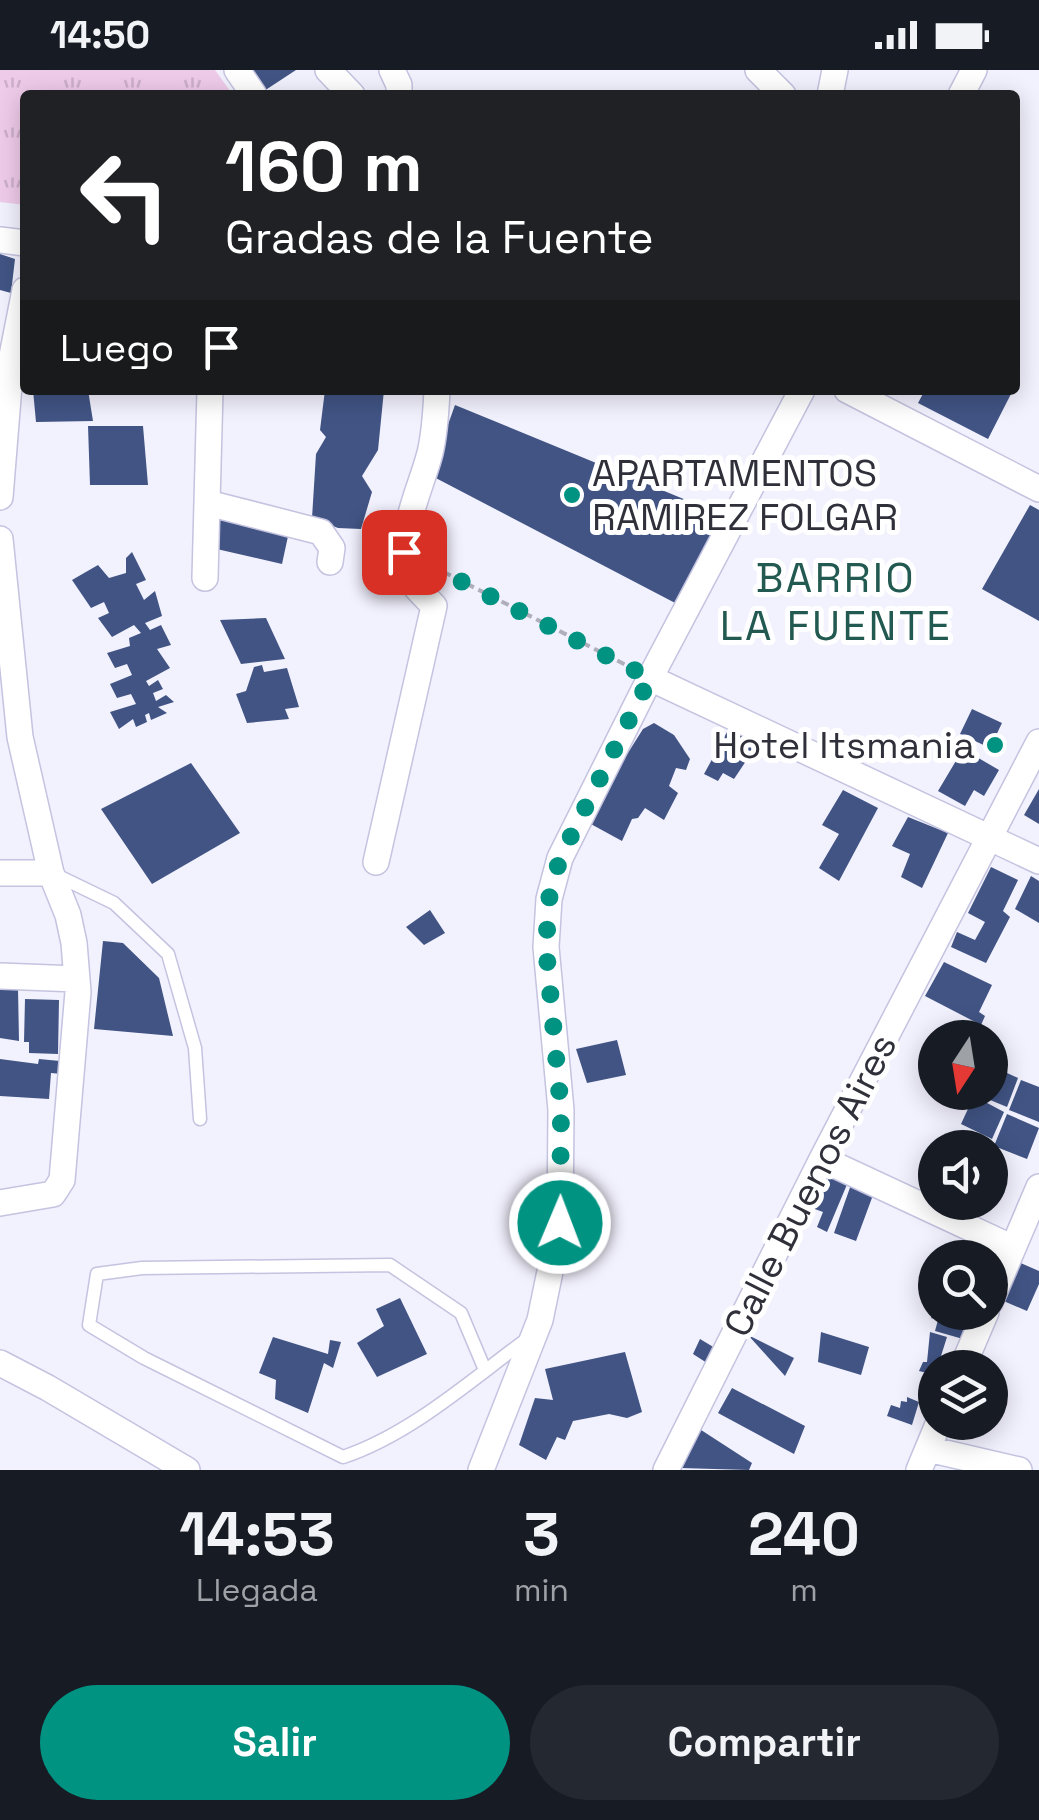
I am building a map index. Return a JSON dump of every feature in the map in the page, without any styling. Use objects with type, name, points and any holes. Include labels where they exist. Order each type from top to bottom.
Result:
[{"type":"street","points":[[328,70],[347,90]]},
{"type":"street","points":[[758,70],[778,90]]},
{"type":"street","points":[[0,497],[11,361],[20,327]]},
{"type":"street","points":[[205,578],[210,395]]},
{"type":"street","points":[[376,862],[434,606],[410,580],[404,552],[418,486],[429,457],[437,395]]},
{"type":"street","points":[[481,1470],[536,1333],[560,1223],[561,1110],[546,947],[549,899],[560,858],[799,395]]},
{"type":"street","points":[[857,395],[1039,489]]},
{"type":"street","points":[[208,503],[322,532],[332,548],[330,562]]},
{"type":"street","points":[[0,539],[20,737],[51,873],[68,915],[77,979],[62,1180],[52,1194],[0,1203]]},
{"type":"street","points":[[650,678],[1039,861]]},
{"type":"street","name":"Calle Buenos Aires","points":[[666,1470],[1039,742]]},
{"type":"street","points":[[0,873],[51,873]]},
{"type":"street","points":[[0,976],[77,979]]},
{"type":"street","points":[[822,1159],[1013,1248]]},
{"type":"street","points":[[1008,1260],[1039,1187]]},
{"type":"street","points":[[0,1363],[187,1470]]},
{"type":"street","points":[[923,1460],[1020,1470]]},
{"type":"lane","points":[[51,873],[114,903],[168,954],[195,1048],[200,1119]]},
{"type":"lane","points":[[485,1370],[461,1313],[390,1264],[142,1268],[97,1274],[89,1324],[144,1358],[343,1456],[364,1450],[434,1407],[485,1370],[536,1333]]},
{"type":"path","points":[[404,552],[650,678]]},
{"type":"green space","points":[[0,70],[215,70],[229,90],[20,90],[20,204],[0,202]]},
{"type":"building","points":[[251,70],[296,70],[266,90]]},
{"type":"building","points":[[0,254],[15,259],[11,293],[0,290]]},
{"type":"building","points":[[33,395],[89,395],[93,421],[36,422]]},
{"type":"building","points":[[324,395],[384,395],[378,450],[362,476],[372,492],[361,529],[338,528],[312,518],[316,454],[326,437],[320,430]]},
{"type":"building","points":[[922,395],[1010,395],[988,439],[918,403]]},
{"type":"building","name":"APARTAMENTOS RAMIREZ FOLGAR","points":[[455,405],[725,516],[679,605],[430,475]]},
{"type":"building","points":[[88,426],[143,426],[148,485],[90,485]]},
{"type":"building","points":[[1030,505],[1039,510],[1039,621],[982,589]]},
{"type":"building","points":[[210,506],[290,527],[282,564],[208,547]]},
{"type":"building","points":[[132,552],[146,580],[136,584],[144,600],[155,591],[162,616],[145,623],[150,630],[161,625],[171,645],[157,649],[170,668],[146,681],[149,686],[158,680],[163,689],[153,693],[156,701],[166,695],[174,702],[158,707],[167,713],[151,720],[149,713],[145,715],[147,722],[136,727],[133,719],[119,729],[110,712],[136,704],[131,694],[117,698],[110,684],[132,675],[127,664],[115,668],[107,653],[130,646],[129,638],[141,633],[134,625],[112,637],[98,618],[109,613],[104,602],[91,608],[72,580],[98,565],[109,578],[126,573],[126,558]]},
{"type":"building","points":[[266,618],[285,659],[241,664],[220,620]]},
{"type":"building","points":[[262,665],[264,672],[287,668],[299,707],[285,709],[289,719],[247,723],[236,694],[246,691],[254,667]]},
{"type":"building","points":[[972,709],[1002,723],[990,748],[960,734]]},
{"type":"building","points":[[654,723],[674,735],[690,759],[686,770],[676,768],[669,786],[678,793],[664,820],[645,808],[638,818],[632,819],[622,841],[589,823],[602,794],[643,729]]},
{"type":"building","points":[[732,723],[760,740],[734,779],[723,773],[718,781],[704,774]]},
{"type":"building","points":[[963,749],[999,770],[984,796],[974,790],[965,806],[938,791]]},
{"type":"building","points":[[191,763],[240,833],[152,884],[101,809]]},
{"type":"building","points":[[1039,789],[1039,824],[1024,815]]},
{"type":"building","points":[[843,790],[878,808],[839,881],[819,868],[839,834],[822,825]]},
{"type":"building","points":[[908,817],[948,833],[922,888],[901,877],[910,854],[892,846]]},
{"type":"building","points":[[991,867],[1018,880],[1003,911],[1010,917],[986,963],[951,947],[957,932],[975,940],[985,922],[968,913]]},
{"type":"building","points":[[1031,876],[1039,881],[1039,923],[1015,909]]},
{"type":"building","points":[[430,910],[445,933],[424,945],[406,927]]},
{"type":"building","points":[[103,941],[123,943],[159,978],[173,1036],[94,1029]]},
{"type":"building","points":[[944,962],[992,985],[979,1012],[985,1016],[983,1020],[971,1020],[925,996]]},
{"type":"building","points":[[0,986],[18,988],[19,1041],[0,1038]]},
{"type":"building","points":[[25,999],[59,1000],[58,1054],[29,1053],[29,1042],[24,1042]]},
{"type":"building","points":[[617,1040],[626,1075],[587,1083],[576,1049]]},
{"type":"building","points":[[0,1059],[38,1064],[39,1059],[60,1061],[62,1074],[51,1073],[49,1099],[0,1096]]},
{"type":"building","points":[[1008,1073],[1018,1078],[1008,1104]]},
{"type":"building","points":[[1021,1080],[1039,1087],[1039,1122],[1009,1110]]},
{"type":"building","points":[[968,1110],[1004,1112],[996,1130],[973,1130],[961,1124]]},
{"type":"building","points":[[1007,1114],[1039,1128],[1027,1159],[1008,1152],[1008,1130],[1000,1130]]},
{"type":"building","points":[[835,1167],[851,1175],[827,1232],[817,1227],[823,1212],[812,1208]]},
{"type":"building","points":[[853,1179],[876,1187],[856,1241],[834,1233]]},
{"type":"building","points":[[1016,1261],[1039,1271],[1039,1284],[1027,1311],[1008,1303],[1008,1279]]},
{"type":"building","points":[[400,1298],[427,1354],[377,1377],[357,1343],[384,1326],[376,1309]]},
{"type":"building","points":[[935,1330],[972,1330],[970,1341]]},
{"type":"building","points":[[821,1332],[869,1347],[861,1375],[818,1362]]},
{"type":"building","points":[[930,1332],[947,1337],[943,1350],[928,1350]]},
{"type":"building","points":[[748,1335],[794,1358],[785,1376]]},
{"type":"building","points":[[273,1337],[328,1354],[330,1340],[341,1342],[333,1368],[324,1363],[308,1413],[275,1399],[276,1380],[259,1373]]},
{"type":"building","points":[[700,1339],[715,1348],[707,1363],[693,1354]]},
{"type":"building","points":[[625,1352],[642,1412],[627,1418],[609,1414],[573,1421],[565,1440],[557,1437],[546,1460],[519,1445],[535,1398],[553,1400],[545,1369]]},
{"type":"building","points":[[732,1388],[805,1426],[794,1454],[718,1413]]},
{"type":"building","points":[[907,1397],[918,1402],[912,1425],[887,1416],[891,1405],[900,1408],[901,1401],[907,1402]]},
{"type":"building","points":[[698,1428],[752,1463],[749,1470],[680,1468]]},
{"type":"place","name":"APARTAMENTOS RAMIREZ FOLGAR","points":[[572,495]]},
{"type":"place","name":"Hotel Itsmania","points":[[995,745]]},
{"type":"district","name":"BARRIO LA FUENTE","points":[[836,601]]},
{"type":"route","points":[[404,552],[650,678],[560,858],[549,899],[546,947],[561,1110],[560,1223]]}]
